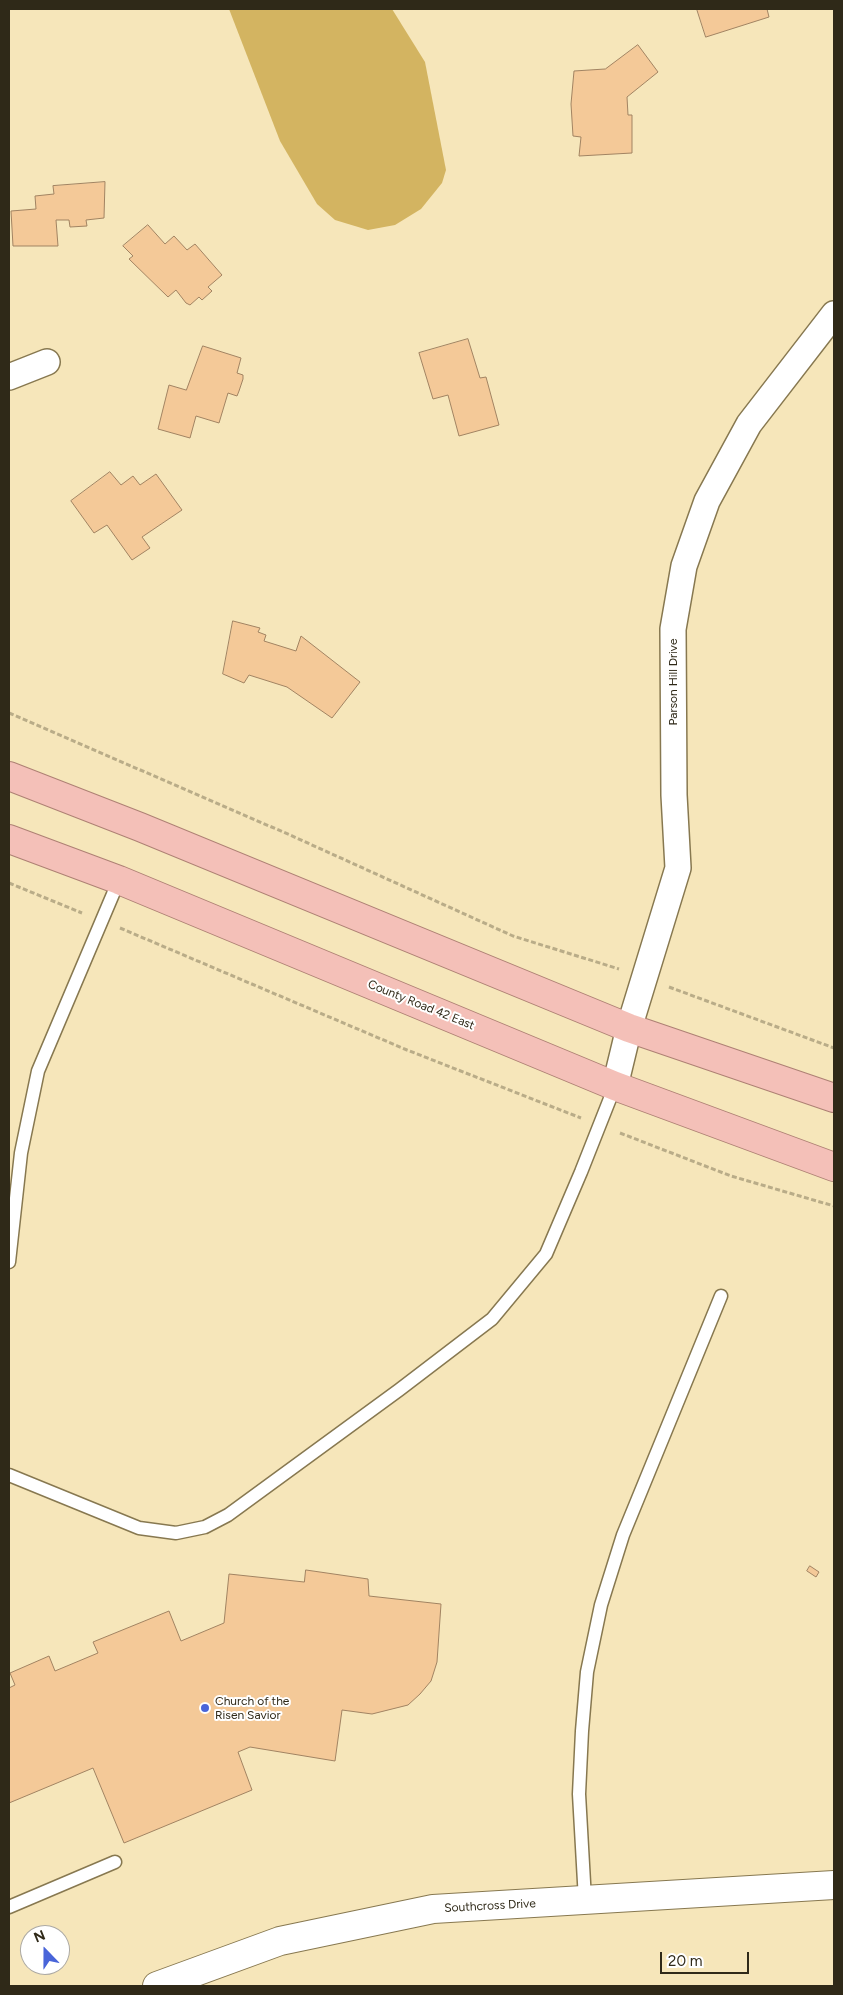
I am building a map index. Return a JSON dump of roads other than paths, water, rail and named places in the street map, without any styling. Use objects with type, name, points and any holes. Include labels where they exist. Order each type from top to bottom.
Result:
[{"type":"highway","points":[[9,776],[140,827],[629,1028],[834,1098]]},
{"type":"highway","name":"County Road 42 East","points":[[9,839],[119,880],[615,1086],[834,1167]]},
{"type":"street","name":"Parson Hill Drive","points":[[615,1086],[629,1028],[678,868],[674,795],[673,629],[684,566],[707,501],[749,424],[834,314]]},
{"type":"street","points":[[9,378],[47,362]]},
{"type":"street","name":"Southcross Drive","points":[[157,1986],[280,1941],[434,1909],[834,1885]]},
{"type":"lane","points":[[9,1262],[21,1153],[38,1070],[119,880]]},
{"type":"lane","points":[[9,1475],[139,1528],[176,1533],[205,1527],[228,1515],[400,1390],[492,1319],[546,1254],[615,1086]]},
{"type":"lane","points":[[585,1900],[579,1794],[582,1732],[587,1672],[600,1605],[623,1535],[721,1296]]},
{"type":"lane","points":[[9,1907],[115,1862]]},
{"type":"place","name":"Church of the Risen Savior","points":[[205,1708]]}]
